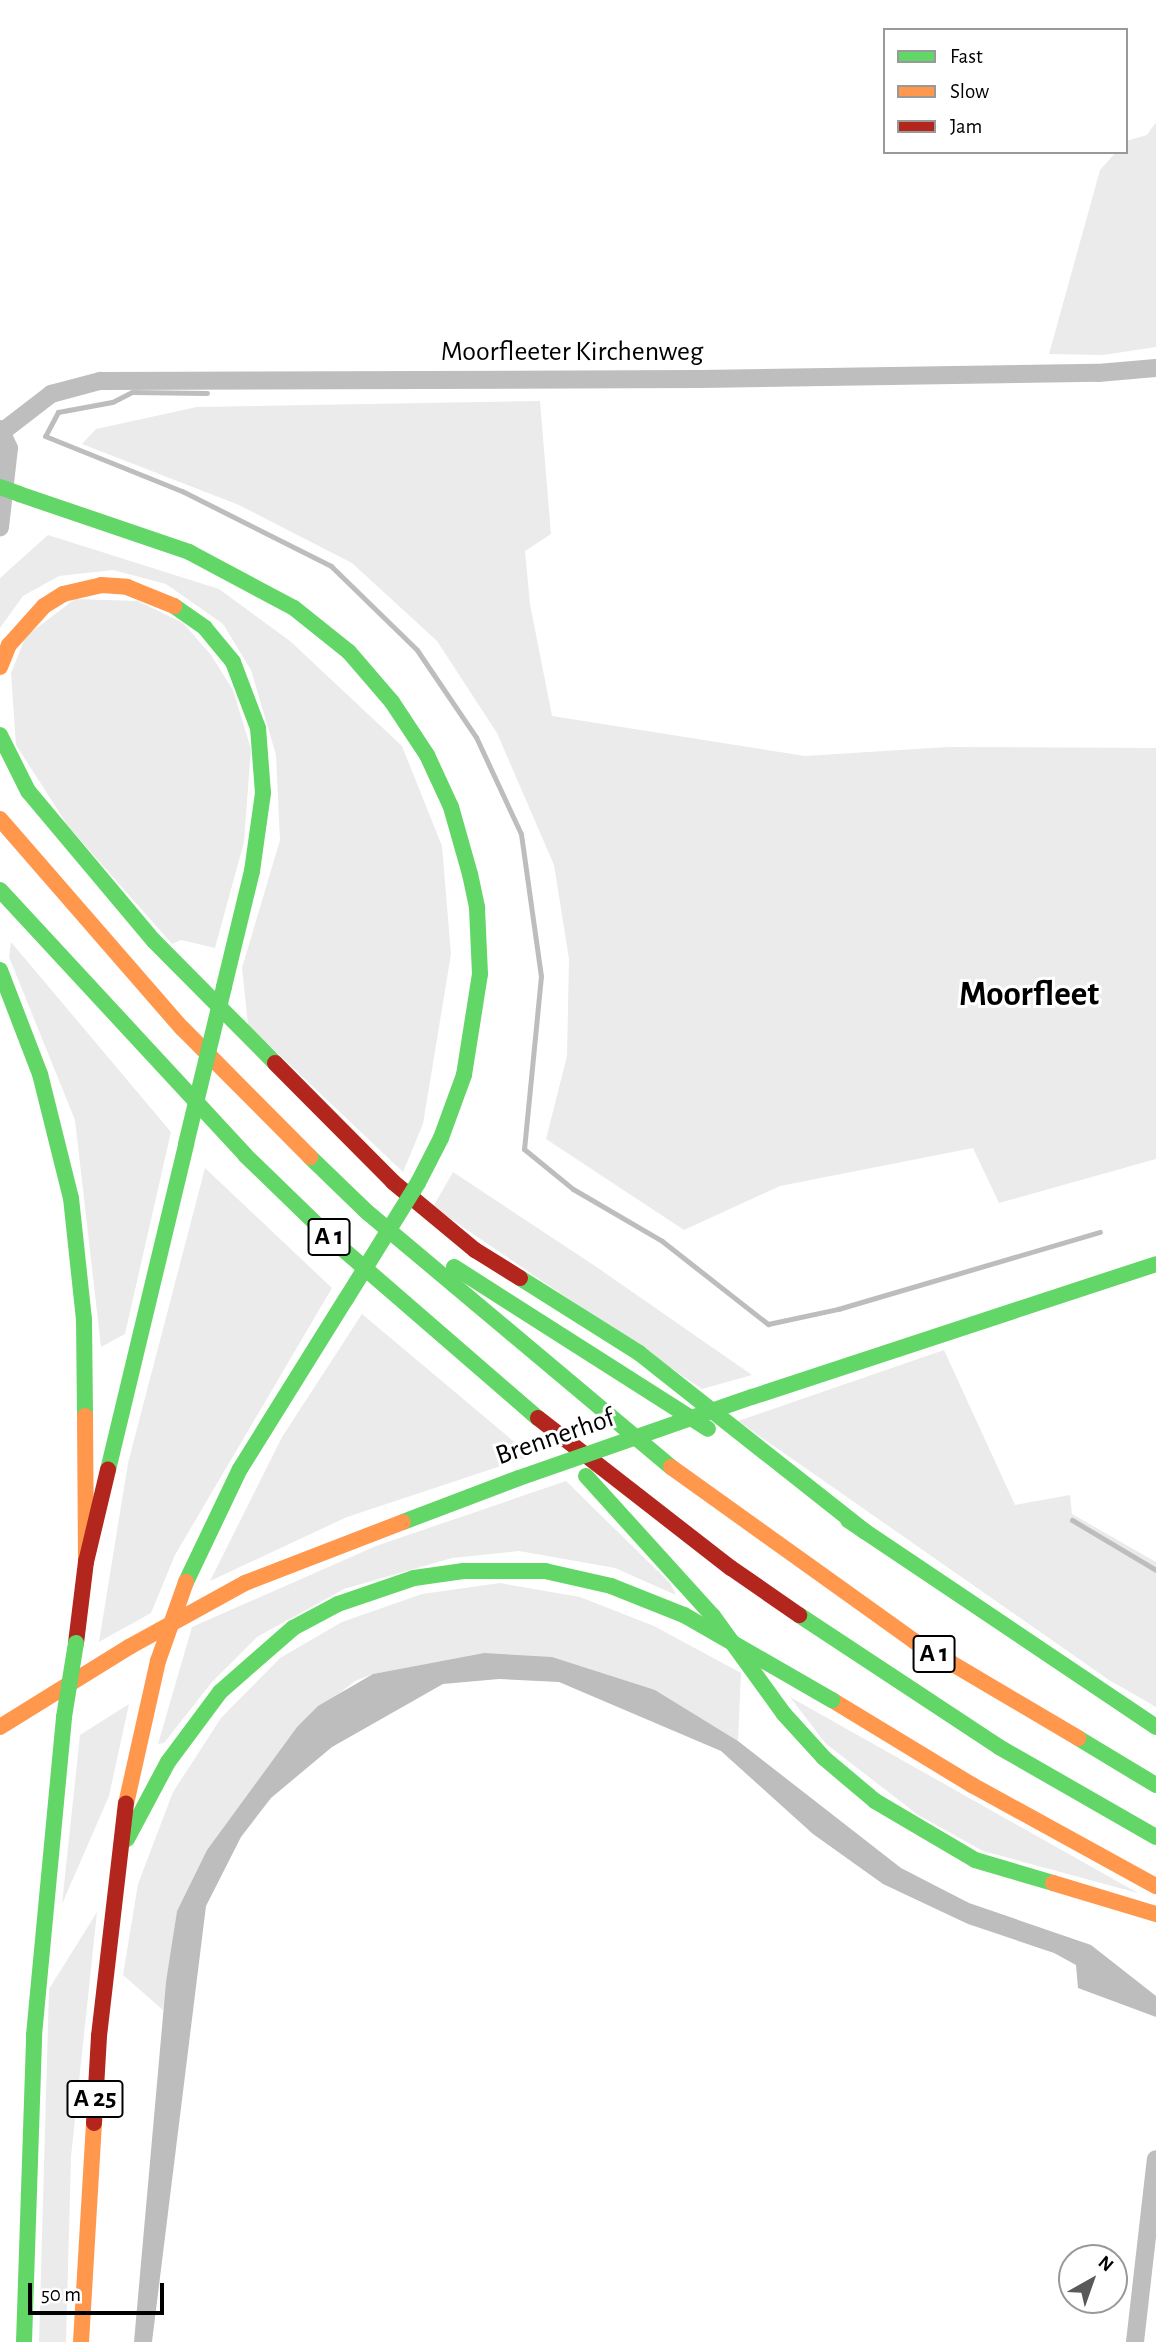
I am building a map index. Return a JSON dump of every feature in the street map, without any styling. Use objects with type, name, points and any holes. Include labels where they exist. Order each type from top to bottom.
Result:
[{"type":"main road","points":[[0,487],[189,552],[294,608],[349,652],[392,702],[427,755],[451,807],[477,908],[480,974],[464,1076],[441,1138],[418,1183],[240,1468],[186,1582],[158,1661],[132,1766],[118,1856]]},
{"type":"main road","points":[[0,667],[9,645],[44,606],[63,594],[101,585],[150,593],[194,619],[218,641],[248,695],[263,762],[259,836],[86,1562]]},
{"type":"main road","points":[[0,735],[28,791],[154,941],[393,1182],[475,1250],[639,1353],[866,1532]]},
{"type":"main road","name":"A 1","points":[[0,819],[182,1028],[367,1212],[584,1398],[761,1536],[914,1641],[1156,1785]]},
{"type":"main road","name":"A 1","points":[[0,890],[245,1155],[347,1254],[513,1398],[731,1568],[888,1676],[999,1747],[1156,1837]]},
{"type":"main road","points":[[0,970],[40,1074],[71,1198],[84,1319],[86,1562]]},
{"type":"main road","points":[[367,1212],[866,1532],[1156,1727]]},
{"type":"main road","name":"Brennerhof","points":[[0,1727],[129,1647],[246,1583],[519,1478],[752,1397],[1156,1264]]},
{"type":"main road","points":[[513,1398],[670,1566],[784,1714],[824,1758],[875,1801],[975,1860],[1060,1889],[1156,1914]]},
{"type":"main road","name":"A 25","points":[[24,2342],[34,2035],[64,1717],[86,1562]]},
{"type":"main road","points":[[118,1856],[192,1725],[253,1659],[293,1628],[379,1588],[464,1570],[545,1571],[611,1586],[684,1615],[832,1700],[972,1786],[1156,1886]]},
{"type":"main road","name":"A 25","points":[[81,2342],[99,2036],[118,1856]]},
{"type":"street","name":"Moorfleeter Kirchenweg","points":[[1,430],[51,394],[100,381],[700,379],[1098,373],[1156,368]]},
{"type":"street","points":[[0,527],[9,448],[1,430]]},
{"type":"street","points":[[1135,2342],[1156,2159]]},
{"type":"shaded area","points":[[1156,122],[1156,347],[1103,355],[1049,354],[1100,170],[1114,154],[1128,154],[1128,140],[1147,135]]},
{"type":"shaded area","points":[[540,401],[551,534],[525,551],[530,604],[552,716],[805,756],[948,747],[1156,748],[1156,1159],[999,1203],[973,1148],[780,1186],[684,1230],[546,1139],[567,1056],[569,959],[554,865],[497,733],[437,641],[352,563],[239,505],[82,444],[96,429],[197,407]]},
{"type":"shaded area","points":[[48,535],[219,589],[290,641],[402,746],[442,846],[451,954],[423,1124],[403,1172],[248,1025],[242,968],[280,840],[276,755],[251,670],[223,624],[166,584],[113,570],[59,576],[23,596],[0,628],[0,578]]},
{"type":"shaded area","points":[[75,599],[138,601],[183,623],[211,655],[233,690],[251,749],[244,842],[215,948],[181,940],[172,944],[68,826],[16,745],[11,673],[26,636]]},
{"type":"shaded area","points":[[11,942],[171,1132],[125,1334],[101,1347],[75,1120],[9,957]]},
{"type":"shaded area","points":[[205,1168],[332,1288],[175,1555],[151,1613],[99,1642],[128,1463]]},
{"type":"shaded area","points":[[453,1172],[752,1375],[702,1389],[433,1207]]},
{"type":"shaded area","points":[[362,1314],[531,1456],[347,1517],[210,1581],[282,1437]]},
{"type":"shaded area","points":[[944,1350],[1015,1505],[1070,1495],[1072,1514],[1156,1562],[1156,1707],[1109,1680],[738,1421]]},
{"type":"shaded area","points":[[566,1481],[670,1583],[676,1595],[615,1568],[519,1551],[452,1558],[344,1589],[257,1637],[212,1682],[164,1743],[158,1744],[192,1627],[376,1546]]},
{"type":"shaded area","points":[[500,1583],[580,1597],[654,1626],[741,1673],[738,1741],[655,1690],[484,1653],[373,1674],[355,1681],[297,1727],[207,1850],[177,1911],[163,2010],[123,1975],[138,1884],[173,1792],[221,1718],[280,1658],[342,1622],[422,1594]]},
{"type":"shaded area","points":[[484,1653],[552,1657],[655,1690],[738,1741],[901,1868],[969,1903],[1091,1945],[1156,1996],[1156,2017],[1078,1988],[1076,1965],[1054,1953],[968,1924],[883,1884],[813,1834],[721,1751],[559,1682],[499,1679],[443,1684],[332,1747],[271,1798],[241,1837],[206,1906],[152,2342],[134,2342],[166,1982],[177,1911],[207,1850],[297,1727],[318,1706],[373,1674]]},
{"type":"shaded area","points":[[790,1697],[1138,1893],[983,1851],[918,1815],[825,1743]]},
{"type":"shaded area","points":[[129,1704],[109,1796],[62,1904],[80,1735]]},
{"type":"shaded area","points":[[97,1912],[71,2157],[66,2342],[39,2342],[49,1989]]},
{"type":"waterway","points":[[207,393],[132,392],[112,402],[58,412],[45,436],[182,491],[331,566],[417,650],[476,737],[521,834],[541,976],[524,1149],[573,1189],[662,1241],[768,1324],[838,1309],[1100,1232]]},
{"type":"waterway","points":[[1072,1520],[1156,1570]]},
{"type":"traffic: fast","points":[[0,487],[19,494]]},
{"type":"traffic: fast","points":[[19,494],[189,552],[294,608],[349,652],[392,702],[427,755],[451,807],[470,874],[477,908],[480,974],[464,1075],[441,1138],[418,1183]]},
{"type":"traffic: fast","points":[[174,606],[205,628],[233,662],[258,728],[263,793],[252,871],[224,987]]},
{"type":"traffic: fast","points":[[0,735],[28,791],[154,941],[275,1063]]},
{"type":"traffic: fast","points":[[0,890],[245,1155],[338,1245],[538,1418]]},
{"type":"traffic: fast","points":[[0,970],[40,1074],[71,1198],[84,1319],[85,1416]]},
{"type":"traffic: fast","points":[[186,1144],[224,987]]},
{"type":"traffic: fast","points":[[108,1470],[186,1144]]},
{"type":"traffic: fast","points":[[310,1157],[367,1212],[671,1467]]},
{"type":"traffic: fast","points":[[346,1299],[418,1183]]},
{"type":"traffic: fast","points":[[752,1397],[1156,1264]]},
{"type":"traffic: fast","points":[[454,1267],[708,1429]]},
{"type":"traffic: fast","points":[[520,1278],[639,1353],[866,1532]]},
{"type":"traffic: fast","points":[[186,1582],[240,1469],[346,1299]]},
{"type":"traffic: fast","points":[[519,1478],[752,1397]]},
{"type":"traffic: fast","points":[[586,1476],[713,1616],[784,1714],[824,1758],[875,1801],[975,1860],[1053,1883]]},
{"type":"traffic: fast","points":[[403,1522],[519,1478]]},
{"type":"traffic: fast","points":[[848,1520],[1156,1727]]},
{"type":"traffic: fast","points":[[127,1839],[168,1762],[220,1692],[293,1628],[338,1604],[414,1578],[464,1571],[545,1571],[611,1586]]},
{"type":"traffic: fast","points":[[611,1586],[684,1615],[832,1700]]},
{"type":"traffic: fast","points":[[799,1615],[999,1747],[1156,1837]]},
{"type":"traffic: fast","points":[[64,1717],[76,1643]]},
{"type":"traffic: fast","points":[[24,2342],[34,2035],[64,1717]]},
{"type":"traffic: fast","points":[[1078,1738],[1156,1785]]},
{"type":"traffic: slow","points":[[0,667],[9,645],[44,606],[63,594],[101,585],[127,587],[174,606]]},
{"type":"traffic: slow","points":[[0,819],[182,1028],[310,1157]]},
{"type":"traffic: slow","points":[[85,1416],[86,1562]]},
{"type":"traffic: slow","points":[[671,1467],[914,1641],[1078,1738]]},
{"type":"traffic: slow","points":[[0,1727],[129,1647],[245,1583],[403,1522]]},
{"type":"traffic: slow","points":[[158,1661],[186,1582]]},
{"type":"traffic: slow","points":[[126,1804],[158,1661]]},
{"type":"traffic: slow","points":[[832,1700],[972,1785],[1156,1886]]},
{"type":"traffic: slow","points":[[1053,1883],[1156,1914]]},
{"type":"traffic: slow","points":[[81,2342],[94,2123]]},
{"type":"traffic: jam","points":[[275,1063],[393,1182],[475,1250],[520,1278]]},
{"type":"traffic: jam","points":[[538,1418],[731,1568],[799,1615]]},
{"type":"traffic: jam","points":[[76,1643],[86,1562],[108,1470]]},
{"type":"traffic: jam","points":[[94,2123],[99,2036],[126,1804]]},
{"type":"district","name":"Moorfleet","points":[[1029,995]]}]
